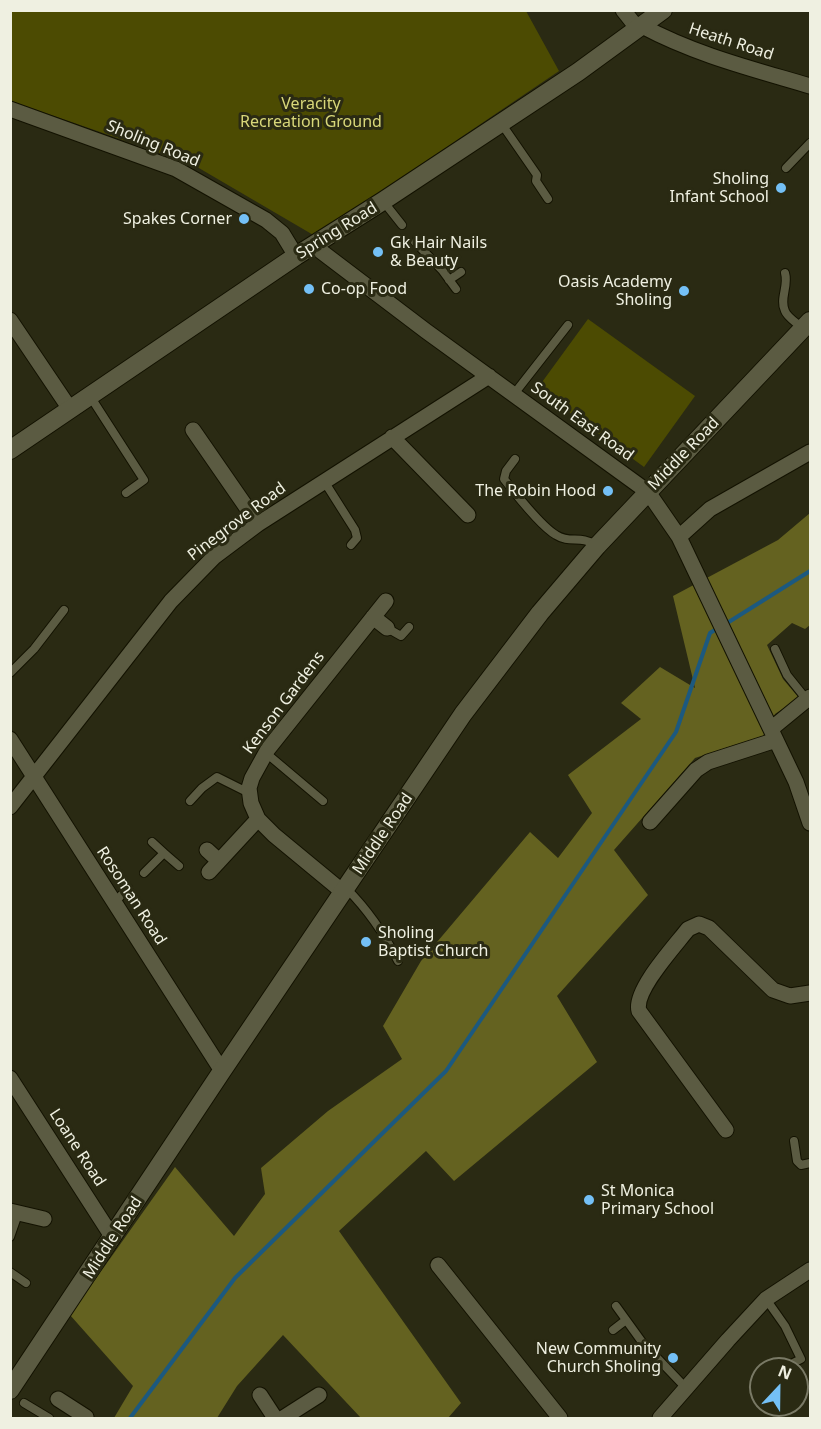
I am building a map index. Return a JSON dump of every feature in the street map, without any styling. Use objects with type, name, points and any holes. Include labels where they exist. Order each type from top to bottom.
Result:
[{"type":"street","points":[[623,10],[640,28]]},
{"type":"street","name":"Spring Road","points":[[10,450],[296,256],[501,123],[663,10]]},
{"type":"street","name":"Heath Road","points":[[640,28],[715,58],[810,86]]},
{"type":"street","name":"Sholing Road","points":[[10,110],[176,169],[266,220],[282,233],[296,256]]},
{"type":"street","name":"South East Road","points":[[314,246],[648,492],[679,537],[774,734],[809,813]]},
{"type":"street","points":[[10,320],[70,409]]},
{"type":"street","name":"Middle Road","points":[[15,1390],[222,1071],[463,714],[540,613],[597,546],[807,325]]},
{"type":"street","name":"Pinegrove Road","points":[[10,807],[171,601],[214,557],[258,524],[489,376]]},
{"type":"street","points":[[193,430],[258,524]]},
{"type":"street","points":[[392,437],[468,515]]},
{"type":"street","points":[[679,537],[710,509],[810,452]]},
{"type":"street","name":"Kenson Gardens","points":[[249,793],[252,778],[266,753],[386,601]]},
{"type":"street","points":[[373,617],[387,628]]},
{"type":"street","points":[[650,822],[696,770],[708,762],[774,734],[809,698]]},
{"type":"street","name":"Rosoman Road","points":[[10,739],[222,1071]]},
{"type":"street","points":[[249,793],[258,819],[274,835],[345,890]]},
{"type":"street","points":[[207,850],[214,867],[258,819]]},
{"type":"street","points":[[726,1130],[639,1011],[637,1002],[641,991],[688,929],[699,924],[709,928],[773,990],[790,996],[810,993]]},
{"type":"street","name":"Loane Road","points":[[10,1078],[113,1238]]},
{"type":"street","points":[[14,1213],[44,1219]]},
{"type":"street","points":[[438,1265],[560,1419]]},
{"type":"street","points":[[660,1419],[766,1299],[810,1270]]},
{"type":"street","points":[[260,1395],[275,1419]]},
{"type":"street","points":[[283,1419],[319,1395]]},
{"type":"street","points":[[58,1399],[68,1413],[87,1417]]},
{"type":"lane","points":[[501,123],[537,175],[536,181],[548,199]]},
{"type":"lane","points":[[786,168],[810,143]]},
{"type":"lane","points":[[383,201],[402,225]]},
{"type":"lane","points":[[415,242],[456,289]]},
{"type":"lane","points":[[449,280],[461,272]]},
{"type":"lane","points":[[785,273],[787,278],[783,304],[785,313],[807,325]]},
{"type":"lane","points":[[514,394],[568,325]]},
{"type":"lane","points":[[90,396],[144,480],[126,493]]},
{"type":"lane","points":[[515,459],[506,471],[504,479],[519,497],[555,535],[569,540],[586,539],[597,546]]},
{"type":"lane","points":[[324,481],[356,530],[357,538],[351,545]]},
{"type":"lane","points":[[10,673],[34,649],[64,610]]},
{"type":"lane","points":[[387,628],[401,636],[409,627]]},
{"type":"lane","points":[[776,649],[788,675],[809,698]]},
{"type":"lane","points":[[266,753],[323,801]]},
{"type":"lane","points":[[190,801],[217,777],[249,793]]},
{"type":"lane","points":[[152,842],[179,866]]},
{"type":"lane","points":[[144,873],[164,853]]},
{"type":"lane","points":[[114,903],[128,888]]},
{"type":"lane","points":[[345,890],[379,926],[398,961]]},
{"type":"lane","points":[[794,1141],[797,1161],[801,1165],[810,1163]]},
{"type":"lane","points":[[10,1237],[14,1213]]},
{"type":"lane","points":[[10,1272],[26,1283]]},
{"type":"lane","points":[[766,1299],[785,1326],[800,1357]]},
{"type":"lane","points":[[616,1306],[642,1342],[686,1388]]},
{"type":"lane","points":[[613,1330],[626,1320]]},
{"type":"lane","points":[[15,1390],[49,1419]]},
{"type":"green space","name":"Veracity Recreation Ground","points":[[11,11],[526,11],[559,71],[315,236],[192,164],[11,101]]},
{"type":"green space","points":[[588,319],[695,396],[644,467],[537,389]]},
{"type":"shaded area","points":[[810,513],[810,625],[805,629],[792,623],[767,645],[783,679],[799,698],[775,714],[763,736],[695,758],[614,850],[648,895],[557,996],[597,1062],[454,1181],[426,1151],[339,1231],[461,1403],[448,1418],[361,1418],[283,1335],[237,1386],[217,1418],[114,1418],[133,1386],[70,1315],[175,1167],[234,1236],[265,1194],[261,1168],[328,1111],[402,1059],[383,1026],[421,961],[530,832],[558,858],[592,813],[568,775],[641,719],[621,703],[660,667],[695,688],[673,596],[778,540]]},
{"type":"waterway","points":[[724,625],[810,571]]},
{"type":"waterway","points":[[130,1418],[235,1278],[446,1071],[676,732],[710,633],[718,628]]},
{"type":"place","name":"Sholing Infant School","points":[[781,188]]},
{"type":"place","name":"Spakes Corner","points":[[244,219]]},
{"type":"place","name":"Gk Hair Nails & Beauty","points":[[378,252]]},
{"type":"place","name":"Co-op Food","points":[[309,289]]},
{"type":"place","name":"Oasis Academy Sholing","points":[[684,291]]},
{"type":"place","name":"The Robin Hood","points":[[608,491]]},
{"type":"place","name":"Sholing Baptist Church","points":[[366,942]]},
{"type":"place","name":"St Monica Primary School","points":[[589,1200]]},
{"type":"place","name":"New Community Church Sholing","points":[[673,1358]]}]
